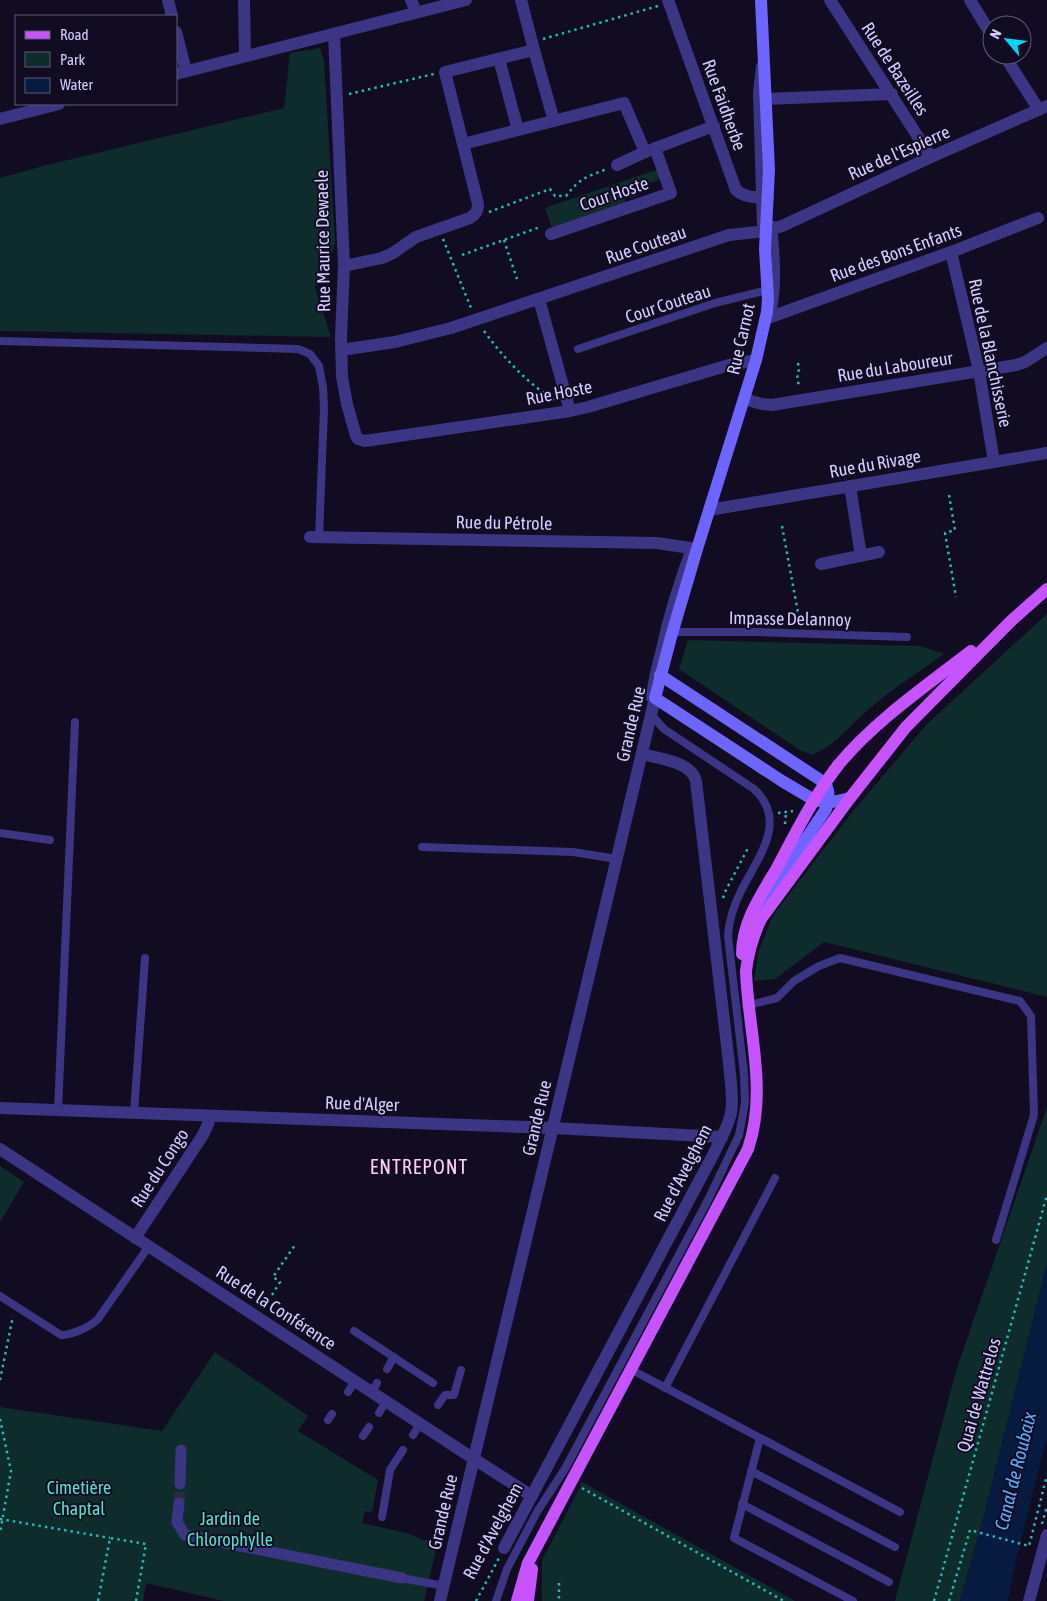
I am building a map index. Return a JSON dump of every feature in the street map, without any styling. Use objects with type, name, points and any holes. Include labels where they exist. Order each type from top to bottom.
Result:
[{"type":"main road","name":"Rue Carnot","points":[[671,638],[694,548],[709,510],[769,318],[767,230],[764,198],[769,180],[761,0]]},
{"type":"main road","points":[[517,1601],[526,1570],[542,1538],[744,1159],[751,1139],[756,1115],[758,1088],[742,963],[742,944],[746,928],[760,898],[814,800],[840,764],[871,731],[919,691],[1010,621],[1047,589]]},
{"type":"main road","points":[[747,958],[754,935],[766,911],[850,798],[906,728],[1010,621]]},
{"type":"main road","name":"Grande Rue","points":[[655,698],[671,638]]},
{"type":"main road","points":[[660,675],[825,783],[828,788],[828,803],[818,823],[777,882],[757,916],[750,938],[747,958],[748,1001]]},
{"type":"main road","points":[[655,698],[782,782],[814,800],[828,803],[850,798]]},
{"type":"main road","points":[[528,1601],[533,1565],[542,1538]]},
{"type":"street","points":[[168,0],[172,15]]},
{"type":"street","points":[[244,0],[245,56]]},
{"type":"street","points":[[411,0],[416,12]]},
{"type":"street","points":[[178,48],[181,72],[466,0]]},
{"type":"street","points":[[520,0],[554,121]]},
{"type":"street","name":"Rue de Bazeilles","points":[[830,0],[931,157]]},
{"type":"street","points":[[970,0],[982,20]]},
{"type":"street","name":"Rue Faidherbe","points":[[668,2],[736,190],[744,195],[764,198]]},
{"type":"street","name":"Rue Maurice Dewaele","points":[[334,34],[344,266],[342,378],[356,436],[365,441]]},
{"type":"street","points":[[344,266],[382,258],[393,253],[416,237],[470,218],[475,214],[478,210],[478,204],[445,72],[499,59],[533,46]]},
{"type":"street","points":[[499,59],[518,130]]},
{"type":"street","points":[[1011,65],[1043,108]]},
{"type":"street","points":[[765,99],[892,94]]},
{"type":"street","points":[[463,144],[624,103],[650,150]]},
{"type":"street","points":[[0,119],[55,105]]},
{"type":"street","name":"Rue de l'Espierre","points":[[767,230],[1043,108]]},
{"type":"street","points":[[617,165],[650,150],[714,126]]},
{"type":"street","name":"Cour Hoste","points":[[549,229],[671,193],[650,150]]},
{"type":"street","name":"Rue des Bons Enfants","points":[[769,318],[951,252],[1038,218]]},
{"type":"street","name":"Rue Couteau","points":[[341,350],[395,342],[451,328],[729,235],[767,230]]},
{"type":"street","name":"Rue de la Blanchisserie","points":[[951,252],[979,371],[994,462]]},
{"type":"street","points":[[539,299],[570,411]]},
{"type":"street","name":"Rue du Laboureur","points":[[744,399],[769,405],[1016,365],[1047,348]]},
{"type":"street","name":"Rue Hoste","points":[[365,441],[570,411],[729,365],[756,360]]},
{"type":"street","name":"Rue du Rivage","points":[[709,510],[1047,453]]},
{"type":"street","points":[[850,486],[860,556]]},
{"type":"street","name":"Rue du Pétrole","points":[[314,537],[656,543],[694,548]]},
{"type":"street","points":[[821,564],[879,552]]},
{"type":"street","name":"Grande Rue","points":[[440,1601],[655,698]]},
{"type":"street","name":"Rue d'Avelghem","points":[[504,1548],[722,1137],[731,1114],[732,1096],[696,781],[693,772],[683,765],[642,754]]},
{"type":"street","name":"Rue d'Alger","points":[[0,1108],[553,1128],[722,1137]]},
{"type":"street","name":"Rue du Congo","points":[[135,1238],[203,1135],[210,1116]]},
{"type":"street","name":"Rue de la Conférence","points":[[0,1149],[355,1381],[374,1388],[386,1402],[425,1423],[474,1459],[532,1496]]},
{"type":"street","points":[[180,1484],[181,1450]]},
{"type":"street","points":[[179,1502],[177,1522],[184,1535],[402,1578]]},
{"type":"street","points":[[1029,1601],[1047,1535]]},
{"type":"lane","points":[[763,54],[757,93],[764,198]]},
{"type":"lane","points":[[769,180],[767,230],[776,278],[775,301],[769,318]]},
{"type":"lane","name":"Cour Couteau","points":[[578,349],[715,303],[768,290]]},
{"type":"lane","points":[[0,341],[298,349],[310,354],[319,366],[324,387],[314,537]]},
{"type":"lane","points":[[496,1601],[507,1569],[537,1512],[566,1467],[708,1200],[739,1135],[745,1103],[745,1090],[728,936],[737,902],[767,840],[770,827],[769,814],[762,798],[754,790],[664,729],[651,714],[651,689],[662,640],[674,594],[694,548]]},
{"type":"lane","name":"Impasse Delannoy","points":[[671,638],[758,632],[907,637]]},
{"type":"lane","points":[[58,1110],[75,722]]},
{"type":"lane","points":[[0,833],[50,840]]},
{"type":"lane","points":[[422,847],[573,852],[617,859]]},
{"type":"lane","points":[[134,1113],[145,958]]},
{"type":"lane","points":[[748,1001],[777,998],[794,981],[819,966],[840,958],[1020,1001],[1031,1016],[1034,1115],[996,1240]]},
{"type":"lane","points":[[665,1388],[775,1178]]},
{"type":"lane","points":[[0,1296],[61,1335],[69,1335],[94,1323],[98,1319],[149,1246]]},
{"type":"lane","points":[[354,1331],[433,1383]]},
{"type":"lane","points":[[387,1369],[394,1357]]},
{"type":"lane","points":[[438,1405],[445,1395],[454,1395],[461,1370]]},
{"type":"lane","points":[[632,1370],[900,1512]]},
{"type":"lane","points":[[348,1392],[355,1381]]},
{"type":"lane","points":[[379,1413],[386,1402]]},
{"type":"lane","points":[[413,1435],[425,1423]]},
{"type":"lane","points":[[363,1436],[370,1427]]},
{"type":"lane","points":[[760,1438],[734,1538],[853,1601]]},
{"type":"lane","points":[[382,1517],[390,1470],[403,1450]]},
{"type":"lane","points":[[751,1471],[895,1547]]},
{"type":"lane","points":[[742,1504],[888,1582]]},
{"type":"lane","points":[[402,1578],[444,1586]]},
{"type":"path","points":[[533,46],[668,2]]},
{"type":"path","points":[[337,97],[445,72]]},
{"type":"path","points":[[475,214],[488,212],[550,189],[556,196],[566,196],[575,184],[583,179],[617,165]]},
{"type":"path","points":[[462,255],[504,240],[549,229]]},
{"type":"path","points":[[504,240],[517,279]]},
{"type":"path","points":[[798,363],[797,373],[801,400]]},
{"type":"path","points":[[949,495],[955,530],[945,532],[956,597]]},
{"type":"path","points":[[782,526],[799,618]]},
{"type":"path","points":[[769,814],[792,812]]},
{"type":"path","points":[[723,899],[748,848]]},
{"type":"path","name":"Quai de Wattrelos","points":[[934,1601],[1047,1195]]},
{"type":"path","points":[[272,1295],[280,1282],[273,1277],[295,1245]]},
{"type":"path","points":[[0,1380],[15,1305]]},
{"type":"path","points":[[0,1419],[11,1471],[1,1519],[0,1534]]},
{"type":"path","points":[[950,1601],[970,1530],[1029,1546],[1047,1475]]},
{"type":"path","points":[[572,1483],[784,1601]]},
{"type":"path","points":[[1,1519],[146,1544],[136,1601]]},
{"type":"path","points":[[98,1601],[110,1538]]},
{"type":"path","name":"Rue d'Avelghem","points":[[476,1601],[504,1548]]},
{"type":"path","points":[[559,1583],[559,1601]]},
{"type":"green space","points":[[320,48],[324,61],[335,243],[325,274],[315,287],[331,337],[0,331],[0,178],[284,108],[290,53]]},
{"type":"green space","points":[[659,169],[662,179],[622,192],[626,203],[552,228],[545,208]]},
{"type":"green space","points":[[1047,614],[1047,997],[824,942],[775,979],[754,981],[759,950],[773,915],[854,810],[926,725]]},
{"type":"green space","points":[[688,640],[920,646],[944,654],[878,702],[829,746],[812,755],[800,750],[679,669]]},
{"type":"green space","points":[[1047,1107],[1047,1264],[983,1519],[960,1601],[895,1601],[956,1371]]},
{"type":"green space","points":[[0,1166],[24,1182],[0,1222]]},
{"type":"green space","points":[[215,1352],[308,1416],[298,1431],[378,1480],[372,1513],[365,1511],[362,1523],[410,1534],[422,1540],[438,1541],[424,1601],[224,1601],[146,1583],[143,1601],[0,1601],[0,1407],[162,1431]]},
{"type":"green space","points":[[582,1482],[795,1601],[542,1601],[542,1560]]},
{"type":"water","name":"Canal de Roubaix","points":[[1047,1264],[1047,1437],[1008,1601],[960,1601],[983,1519]]},
{"type":"tunnel","points":[[179,1503],[180,1484]]},
{"type":"district","name":"ENTREPONT","points":[[419,1167]]},
{"type":"park label","name":"Cimetière Chaptal","points":[[79,1498]]},
{"type":"park label","name":"Jardin de Chlorophylle","points":[[230,1529]]}]
